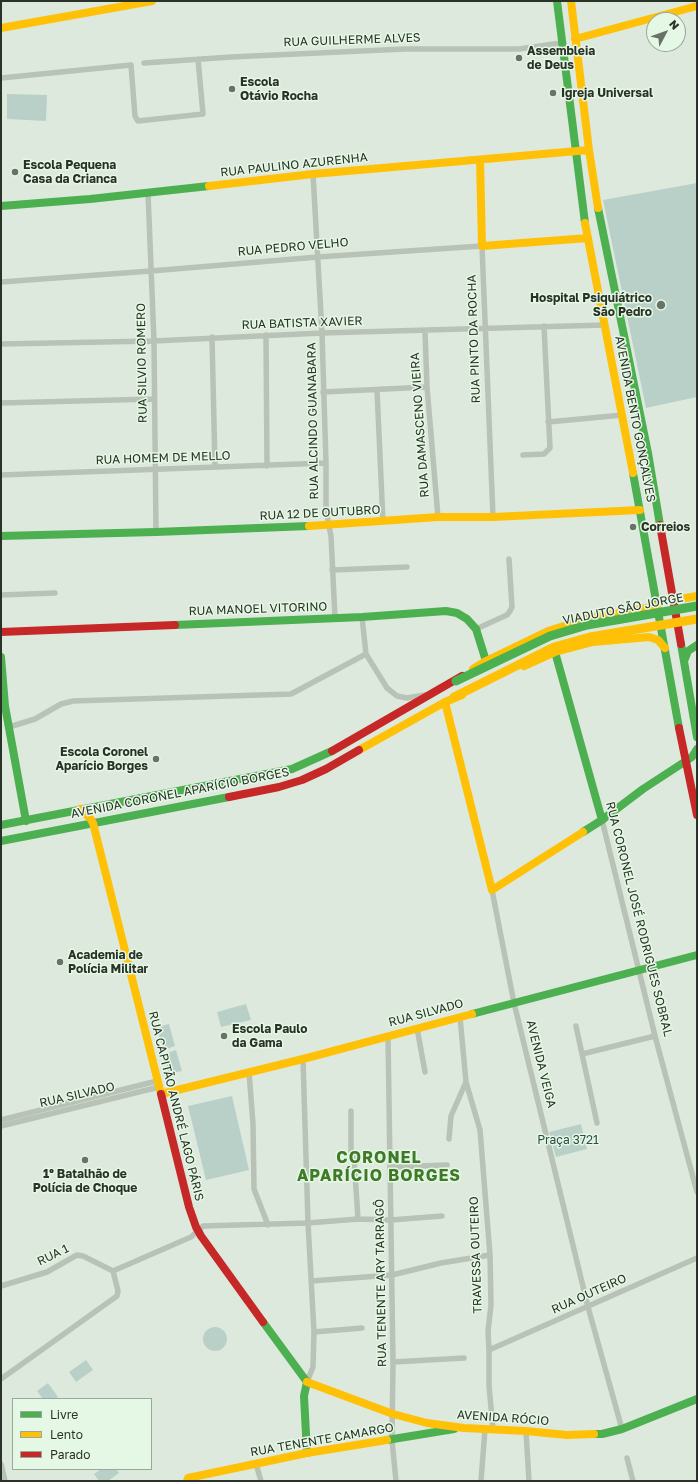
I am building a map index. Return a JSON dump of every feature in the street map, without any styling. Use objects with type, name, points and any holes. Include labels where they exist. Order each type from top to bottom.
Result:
[{"type":"street","points":[[1,28],[152,1]]},
{"type":"street","name":"AVENIDA BENTO GONÇALVES","points":[[557,1],[561,44],[583,212],[604,325],[623,415],[685,762],[697,815]]},
{"type":"street","name":"AVENIDA BENTO GONÇALVES","points":[[571,1],[589,150],[598,210],[648,453],[674,596],[697,737]]},
{"type":"street","points":[[575,39],[697,6]]},
{"type":"street","name":"RUA GUILHERME ALVES","points":[[144,64],[198,59],[405,49],[519,49],[561,44]]},
{"type":"street","points":[[1,78],[131,65],[135,116],[138,121],[203,114],[198,59]]},
{"type":"street","name":"RUA PAULINO AZURENHA","points":[[1,206],[148,193],[313,174],[589,150]]},
{"type":"street","name":"RUA PINTO DA ROCHA","points":[[480,160],[493,517]]},
{"type":"street","name":"RUA ALCINDO GUANABARA","points":[[313,174],[322,333],[326,511],[331,536],[335,618]]},
{"type":"street","name":"RUA SILVIO ROMERO","points":[[148,193],[154,341],[154,469],[156,532]]},
{"type":"street","name":"RUA PEDRO VELHO","points":[[1,282],[318,257],[588,238]]},
{"type":"street","name":"RUA BATISTA XAVIER","points":[[1,344],[154,341],[212,337],[322,333],[604,325]]},
{"type":"street","points":[[523,455],[544,454],[548,452],[550,448],[544,326]]},
{"type":"street","name":"RUA DAMASCENO VIEIRA","points":[[425,331],[427,387],[438,517]]},
{"type":"street","points":[[266,335],[267,466]]},
{"type":"street","points":[[212,337],[215,467]]},
{"type":"street","points":[[323,392],[427,387]]},
{"type":"street","points":[[377,390],[383,522]]},
{"type":"street","points":[[1,402],[154,399]]},
{"type":"street","points":[[548,422],[623,415]]},
{"type":"street","name":"RUA HOMEM DE MELLO","points":[[1,475],[326,464]]},
{"type":"street","name":"RUA 12 DE OUTUBRO","points":[[1,536],[156,532],[328,525],[438,517],[493,517],[640,510]]},
{"type":"street","points":[[486,661],[476,629],[507,615],[510,611],[512,606],[509,559]]},
{"type":"street","points":[[332,570],[407,567]]},
{"type":"street","points":[[1,595],[55,593]]},
{"type":"street","points":[[674,596],[680,599],[697,596]]},
{"type":"street","name":"AVENIDA CORONEL APARÍCIO BORGES","points":[[1,825],[292,769],[325,755],[446,686],[486,661],[548,631],[586,620],[657,606]]},
{"type":"street","name":"VIADUTO SÃO JORGE","points":[[446,686],[550,636],[588,625],[697,606]]},
{"type":"street","name":"RUA MANOEL VITORINO","points":[[1,632],[362,617],[446,611],[457,613],[476,629]]},
{"type":"street","points":[[615,614],[621,620],[624,627],[620,639]]},
{"type":"street","points":[[362,617],[366,654],[387,688],[397,696],[407,698],[431,694]]},
{"type":"street","name":"VIADUTO SÃO JORGE","points":[[446,702],[554,647],[590,637],[697,620]]},
{"type":"street","name":"AVENIDA CORONEL APARÍCIO BORGES","points":[[1,841],[279,788],[302,780],[326,769],[446,702],[555,652],[592,642],[649,637],[658,640],[665,648]]},
{"type":"street","points":[[684,661],[688,651],[697,646]]},
{"type":"street","name":"RUA CORONEL JOSÉ RODRIGUES SOBRAL","points":[[555,652],[602,820],[655,1036],[697,1192]]},
{"type":"street","points":[[9,727],[35,719],[61,704],[73,701],[291,694],[366,654]]},
{"type":"street","points":[[1,657],[3,705],[9,727],[26,821]]},
{"type":"street","name":"AVENIDA VEIGA","points":[[446,702],[492,890],[514,1002],[588,1307],[622,1429]]},
{"type":"street","points":[[492,890],[602,820],[643,789],[692,757],[697,749]]},
{"type":"street","name":"RUA CAPITÃO ANDRÉ LAGO PÁRIS","points":[[80,810],[90,818],[92,823],[189,1207],[198,1230],[307,1382]]},
{"type":"street","name":"RUA SILVADO","points":[[89,1101],[108,1100],[159,1087],[249,1072],[697,955]]},
{"type":"street","name":"TRAVESSA OUTEIRO","points":[[460,1017],[466,1082],[480,1130],[490,1255],[492,1305],[488,1332],[490,1350],[489,1430],[481,1481]]},
{"type":"street","points":[[576,1026],[597,1123]]},
{"type":"street","points":[[417,1028],[425,1072]]},
{"type":"street","name":"RUA TENENTE ARY TARRAGÔ","points":[[388,1036],[393,1362],[392,1440],[396,1481]]},
{"type":"street","points":[[582,1054],[655,1036]]},
{"type":"street","points":[[303,1059],[308,1223],[314,1332],[313,1367],[307,1382],[304,1396],[307,1453]]},
{"type":"street","points":[[249,1072],[253,1124],[254,1189],[268,1225]]},
{"type":"street","points":[[449,1139],[452,1116],[466,1082]]},
{"type":"street","points":[[143,1085],[144,1091]]},
{"type":"street","name":"RUA SILVADO","points":[[1,1126],[18,1119],[89,1101],[106,1094],[143,1085],[159,1087]]},
{"type":"street","points":[[124,1090],[126,1096]]},
{"type":"street","points":[[106,1094],[108,1100]]},
{"type":"street","points":[[351,1111],[352,1152],[354,1158],[358,1219]]},
{"type":"street","name":"RUA SILVADO","points":[[1,1120],[18,1119]]},
{"type":"street","points":[[390,1167],[447,1165]]},
{"type":"street","points":[[1,1379],[117,1296],[118,1291],[113,1271],[191,1237],[203,1226],[268,1225],[358,1219],[391,1220],[442,1216]]},
{"type":"street","name":"RUA 1","points":[[1,1286],[47,1272],[77,1255],[83,1256],[113,1271]]},
{"type":"street","points":[[311,1281],[392,1275],[441,1263],[490,1255]]},
{"type":"street","name":"RUA OUTEIRO","points":[[490,1350],[697,1258]]},
{"type":"street","points":[[314,1332],[362,1328]]},
{"type":"street","points":[[393,1362],[464,1358]]},
{"type":"street","name":"AVENIDA RÓCIO","points":[[307,1382],[393,1414],[427,1423],[464,1428],[526,1431],[567,1435],[602,1434],[622,1429],[697,1399]]},
{"type":"street","name":"RUA TENENTE CAMARGO","points":[[187,1481],[188,1478],[307,1453],[464,1428]]},
{"type":"street","points":[[526,1431],[529,1481]]},
{"type":"street","points":[[627,1458],[633,1481]]},
{"type":"street","points":[[1,1464],[5,1481]]},
{"type":"street","points":[[256,1464],[261,1481]]},
{"type":"green space","points":[[7,94],[47,95],[46,121],[7,119]]},
{"type":"green space","points":[[697,183],[697,397],[646,408],[603,200]]},
{"type":"green space","points":[[246,1004],[251,1020],[221,1027],[217,1012]]},
{"type":"green space","points":[[169,1024],[175,1046],[163,1050],[157,1027]]},
{"type":"green space","points":[[176,1050],[182,1071],[169,1074],[164,1054]]},
{"type":"green space","points":[[232,1096],[249,1170],[206,1180],[188,1106]]},
{"type":"green space","name":"Praça 3721","points":[[581,1124],[587,1149],[556,1157],[549,1132]]},
{"type":"green space","points":[[215,1327],[220,1328],[226,1334],[226,1344],[220,1350],[215,1351],[210,1350],[204,1344],[203,1339],[204,1334],[210,1328]]},
{"type":"green space","points":[[86,1360],[93,1370],[76,1382],[69,1372]]},
{"type":"green space","points":[[48,1383],[58,1397],[42,1398],[37,1391]]},
{"type":"green space","points":[[100,1470],[117,1470],[119,1473],[108,1481],[99,1481],[94,1474]]},
{"type":"traffic: fast","points":[[557,1],[585,223]]},
{"type":"traffic: fast","points":[[1,206],[90,199],[209,186]]},
{"type":"traffic: fast","points":[[598,208],[648,453],[660,525]]},
{"type":"traffic: fast","points":[[633,473],[679,728]]},
{"type":"traffic: fast","points":[[1,536],[309,526]]},
{"type":"traffic: fast","points":[[456,681],[550,636],[587,625],[697,606]]},
{"type":"traffic: fast","points":[[175,625],[362,617],[446,611],[457,613],[467,619],[476,629],[486,661]]},
{"type":"traffic: fast","points":[[681,644],[697,737]]},
{"type":"traffic: fast","points":[[684,661],[688,651],[697,645]]},
{"type":"traffic: fast","points":[[555,652],[602,820]]},
{"type":"traffic: fast","points":[[1,657],[5,706],[26,821]]},
{"type":"traffic: fast","points":[[583,832],[602,820],[643,789],[692,757],[697,749]]},
{"type":"traffic: fast","points":[[1,825],[292,769],[332,751]]},
{"type":"traffic: fast","points":[[1,841],[229,797]]},
{"type":"traffic: fast","points":[[472,1014],[697,955]]},
{"type":"traffic: fast","points":[[263,1322],[307,1382]]},
{"type":"traffic: fast","points":[[307,1382],[304,1396],[307,1453]]},
{"type":"traffic: fast","points":[[594,1434],[602,1434],[622,1429],[697,1399]]},
{"type":"traffic: fast","points":[[387,1440],[454,1429]]},
{"type":"traffic: slow","points":[[1,28],[152,1]]},
{"type":"traffic: slow","points":[[571,1],[589,150],[598,208]]},
{"type":"traffic: slow","points":[[575,39],[697,6]]},
{"type":"traffic: slow","points":[[209,186],[313,174],[589,150]]},
{"type":"traffic: slow","points":[[480,160],[482,246],[588,238]]},
{"type":"traffic: slow","points":[[585,223],[633,473]]},
{"type":"traffic: slow","points":[[309,526],[438,517],[493,517],[640,510]]},
{"type":"traffic: slow","points":[[673,596],[680,599],[697,596]]},
{"type":"traffic: slow","points":[[473,669],[486,661],[548,631],[586,619],[657,606]]},
{"type":"traffic: slow","points":[[454,697],[554,647],[590,637],[697,619]]},
{"type":"traffic: slow","points":[[524,666],[555,652],[593,642],[649,637],[658,640],[665,648]]},
{"type":"traffic: slow","points":[[359,750],[445,702],[462,695]]},
{"type":"traffic: slow","points":[[445,702],[492,890],[583,832]]},
{"type":"traffic: slow","points":[[80,809],[90,818],[93,823],[161,1094]]},
{"type":"traffic: slow","points":[[161,1094],[303,1059],[472,1014]]},
{"type":"traffic: slow","points":[[307,1382],[393,1414],[427,1423],[464,1428],[526,1431],[567,1435],[594,1434]]},
{"type":"traffic: slow","points":[[187,1481],[188,1478],[307,1453],[387,1440]]},
{"type":"traffic: jam","points":[[660,525],[681,644]]},
{"type":"traffic: jam","points":[[1,632],[175,625]]},
{"type":"traffic: jam","points":[[332,751],[462,676]]},
{"type":"traffic: jam","points":[[679,728],[697,815]]},
{"type":"traffic: jam","points":[[229,797],[279,787],[302,780],[326,769],[359,750]]},
{"type":"traffic: jam","points":[[161,1094],[189,1207],[196,1227],[263,1322]]},
{"type":"place","name":"Assembleia de Deus","points":[[519,58]]},
{"type":"place","name":"Escola Otávio Rocha","points":[[232,89]]},
{"type":"place","name":"Igreja Universal","points":[[553,93]]},
{"type":"place","name":"Escola Pequena Casa da Crianca","points":[[15,172]]},
{"type":"place","name":"Hospital Psiquiátrico São Pedro","points":[[661,305]]},
{"type":"place","name":"Correios","points":[[633,527]]},
{"type":"place","name":"Escola Coronel Aparício Borges","points":[[156,759]]},
{"type":"place","name":"Academia de Polícia Militar","points":[[60,962]]},
{"type":"place","name":"Escola Paulo da Gama","points":[[224,1036]]},
{"type":"place","name":"1º Batalhão de Polícia de Choque","points":[[85,1160]]},
{"type":"district","name":"CORONEL APARÍCIO BORGES","points":[[379,1167]]}]
